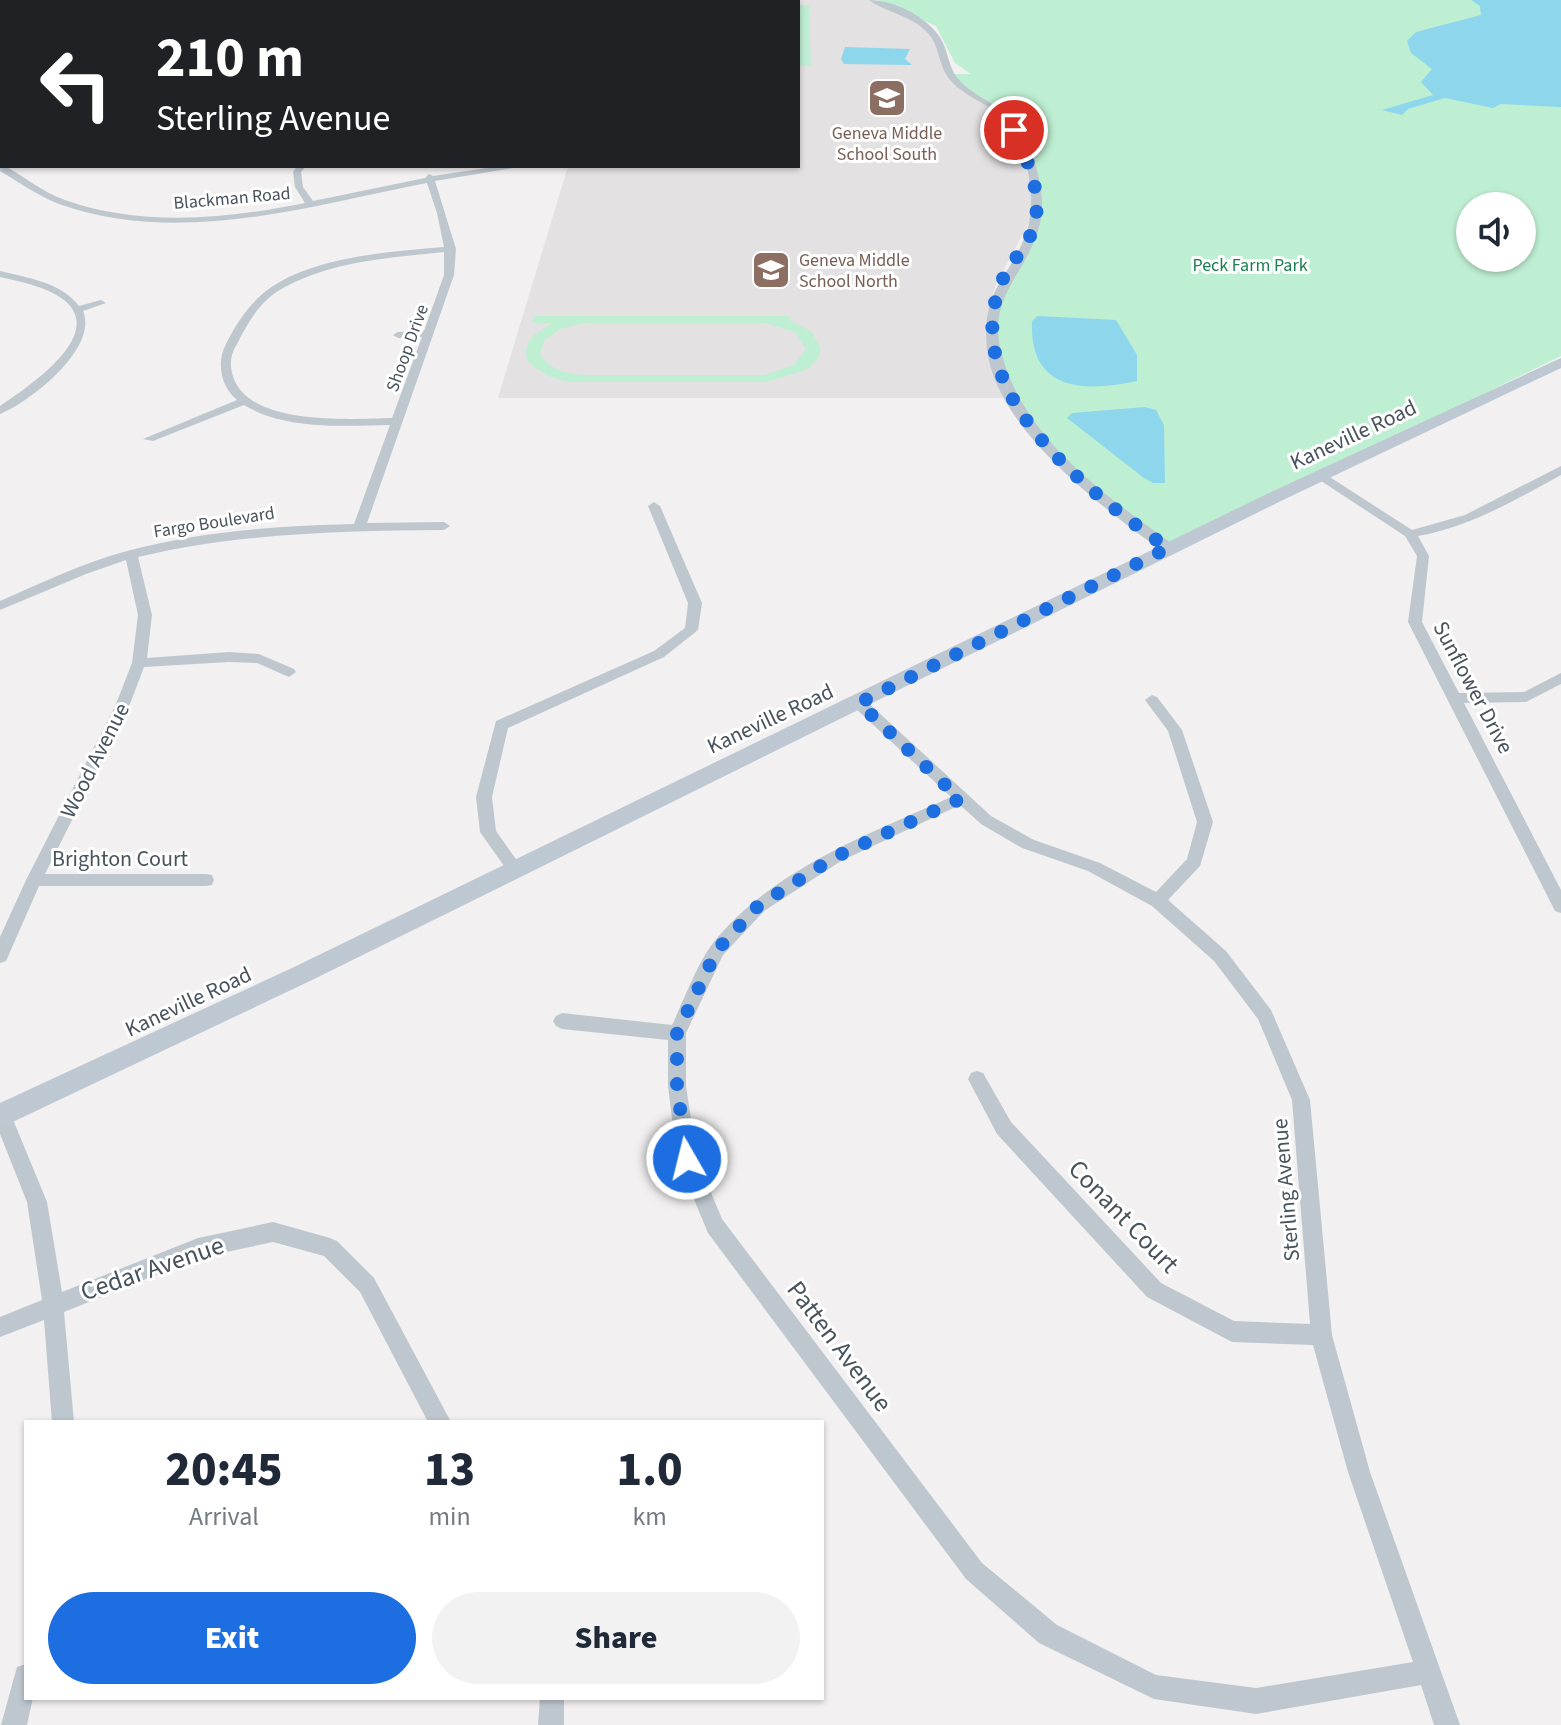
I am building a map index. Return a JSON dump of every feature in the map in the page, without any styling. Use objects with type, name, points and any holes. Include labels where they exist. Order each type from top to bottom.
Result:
[{"type":"main road","name":"Kaneville Road","points":[[0,1114],[859,703],[1168,548],[1561,362]]},
{"type":"street","points":[[873,0],[908,16],[933,33],[952,78],[1012,124],[1032,177],[1037,198],[1031,233],[1002,281],[992,315],[998,358],[1013,399],[1066,467],[1109,507],[1168,548]]},
{"type":"street","name":"Blackman Road","points":[[6,168],[60,202],[100,214],[146,220],[256,215],[311,206],[429,177],[504,168]]},
{"type":"street","points":[[300,168],[297,172],[299,187],[311,206]]},
{"type":"street","name":"Shoop Drive","points":[[359,527],[449,275],[451,249],[429,177]]},
{"type":"street","points":[[186,236],[195,219]]},
{"type":"street","points":[[398,421],[319,423],[279,415],[244,401],[227,382],[224,356],[248,315],[271,291],[307,273],[353,259],[451,249]]},
{"type":"street","points":[[0,274],[62,293],[80,309],[84,327],[70,355],[45,383],[0,411]]},
{"type":"street","points":[[80,309],[101,303]]},
{"type":"street","points":[[398,335],[430,334]]},
{"type":"street","points":[[149,439],[244,401]]},
{"type":"street","points":[[1321,477],[1410,534],[1444,530],[1468,521],[1561,470]]},
{"type":"street","points":[[515,869],[488,832],[484,797],[501,725],[659,654],[691,630],[695,603],[654,506]]},
{"type":"street","name":"Fargo Boulevard","points":[[0,606],[131,554],[269,530],[444,526]]},
{"type":"street","name":"Sunflower Drive","points":[[1410,534],[1423,556],[1415,622],[1457,698],[1561,906]]},
{"type":"street","name":"Wood Avenue","points":[[0,956],[34,880],[123,704],[139,663],[145,615],[131,554]]},
{"type":"street","points":[[139,663],[229,657],[259,659],[289,672]]},
{"type":"street","points":[[1457,698],[1526,697],[1561,678]]},
{"type":"street","points":[[1152,700],[1175,730],[1205,822],[1194,862],[1158,901]]},
{"type":"street","name":"Sterling Avenue","points":[[859,703],[986,820],[1028,844],[1094,867],[1158,901],[1220,956],[1265,1015],[1301,1100],[1321,1335],[1359,1472],[1425,1672],[1447,1725]]},
{"type":"street","name":"Patten Avenue","points":[[960,799],[835,857],[758,906],[717,950],[677,1033],[677,1086],[687,1159],[715,1226],[974,1571],[1048,1634],[1154,1687],[1256,1701],[1425,1672]]},
{"type":"street","points":[[1543,871],[1561,871]]},
{"type":"street","name":"Brighton Court","points":[[34,880],[206,880]]},
{"type":"street","points":[[562,1021],[677,1033]]},
{"type":"street","name":"Conant Court","points":[[977,1079],[1004,1128],[1154,1290],[1232,1331],[1321,1335]]},
{"type":"street","points":[[0,1114],[37,1202],[53,1303],[63,1420]]},
{"type":"street","name":"Cedar Avenue","points":[[0,1327],[53,1303],[198,1248],[273,1232],[330,1248],[367,1285],[439,1420]]},
{"type":"street","points":[[14,1725],[24,1684]]},
{"type":"street","points":[[551,1725],[552,1700]]},
{"type":"shaded area","name":"Geneva Middle School North","points":[[800,0],[870,0],[924,27],[935,40],[946,76],[1006,121],[1027,171],[1033,197],[1030,221],[996,284],[988,312],[1005,398],[498,398],[567,168],[800,168]]},
{"type":"green space","name":"Peck Farm Park","points":[[878,0],[1561,0],[1561,356],[1168,548],[1066,467],[1005,380],[992,315],[1031,233],[1032,177],[1012,123],[950,74],[971,74],[955,63],[936,26]]},
{"type":"green space","points":[[800,5],[809,5],[811,66],[800,66]]},
{"type":"green space","points":[[534,316],[789,316],[789,320],[812,332],[821,349],[817,360],[806,370],[766,382],[569,382],[548,376],[528,362],[528,343],[553,323],[532,323]],"holes":[[[585,323],[765,323],[795,332],[806,349],[794,365],[764,375],[583,375],[553,367],[540,354],[544,341],[560,329]]]},
{"type":"water","points":[[1471,0],[1561,0],[1561,107],[1501,104],[1493,108],[1445,98],[1408,109],[1402,115],[1382,110],[1433,95],[1421,82],[1432,69],[1411,53],[1407,41],[1416,32],[1481,15],[1480,6]]},
{"type":"water","points":[[845,47],[910,49],[905,59],[912,65],[844,64],[841,59]]},
{"type":"water","points":[[1038,316],[1116,320],[1137,355],[1137,381],[1116,385],[1078,385],[1062,381],[1049,373],[1039,361],[1033,344],[1032,321]]},
{"type":"water","points":[[1145,407],[1156,410],[1164,425],[1165,483],[1153,483],[1144,478],[1067,418],[1072,413]]},
{"type":"place","name":"Geneva Middle School South","points":[[887,98]]},
{"type":"place","name":"Geneva Middle School North","points":[[771,270]]},
{"type":"route","points":[[687,1159],[677,1086],[677,1033],[717,950],[758,906],[835,857],[960,799],[859,703],[905,677],[1168,548],[1109,507],[1066,467],[1013,399],[1005,380],[993,335],[992,315],[1002,281],[1031,233],[1037,198],[1014,130]]}]
